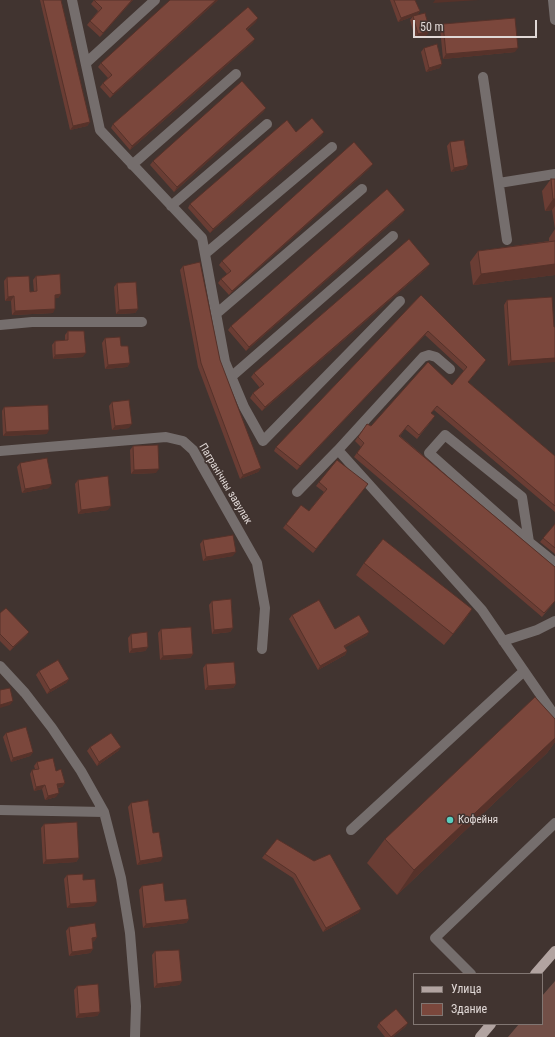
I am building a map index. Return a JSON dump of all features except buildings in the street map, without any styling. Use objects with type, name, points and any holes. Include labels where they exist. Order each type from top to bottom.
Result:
[{"type":"main road","points":[[535,973],[555,951]]},
{"type":"main road","points":[[480,1037],[490,1025]]},
{"type":"street","points":[[72,0],[100,130],[202,238],[225,362],[244,407],[263,441],[400,301]]},
{"type":"street","points":[[86,62],[155,0]]},
{"type":"street","points":[[553,0],[555,20]]},
{"type":"street","points":[[132,165],[236,74]]},
{"type":"street","points":[[483,77],[507,240]]},
{"type":"street","points":[[171,206],[267,124]]},
{"type":"street","points":[[205,254],[332,147]]},
{"type":"street","points":[[499,183],[555,174]]},
{"type":"street","points":[[216,314],[362,189]]},
{"type":"street","points":[[231,377],[393,236]]},
{"type":"street","points":[[0,325],[32,322],[142,322]]},
{"type":"street","points":[[297,492],[338,450],[423,357],[430,355],[436,357],[450,369]]},
{"type":"street","points":[[529,542],[522,497],[445,435],[429,453],[529,542],[555,563]]},
{"type":"street","name":"Пагранічны завулак","points":[[0,451],[166,437],[183,441],[193,450],[257,563],[265,608],[262,648]]},
{"type":"street","points":[[338,450],[482,610],[555,716]]},
{"type":"street","points":[[503,641],[537,630],[555,620]]},
{"type":"street","points":[[0,666],[25,693],[52,728],[81,771],[104,812],[121,878],[130,933],[136,1006],[135,1037]]},
{"type":"street","points":[[351,830],[524,671]]},
{"type":"street","points":[[0,810],[104,812]]},
{"type":"street","points":[[470,973],[435,938],[555,823]]},
{"type":"shaded area","points":[[555,981],[555,1037],[508,1037],[518,1025],[543,1025],[543,995]]},
{"type":"place","name":"Кофейня","points":[[450,820]]}]
